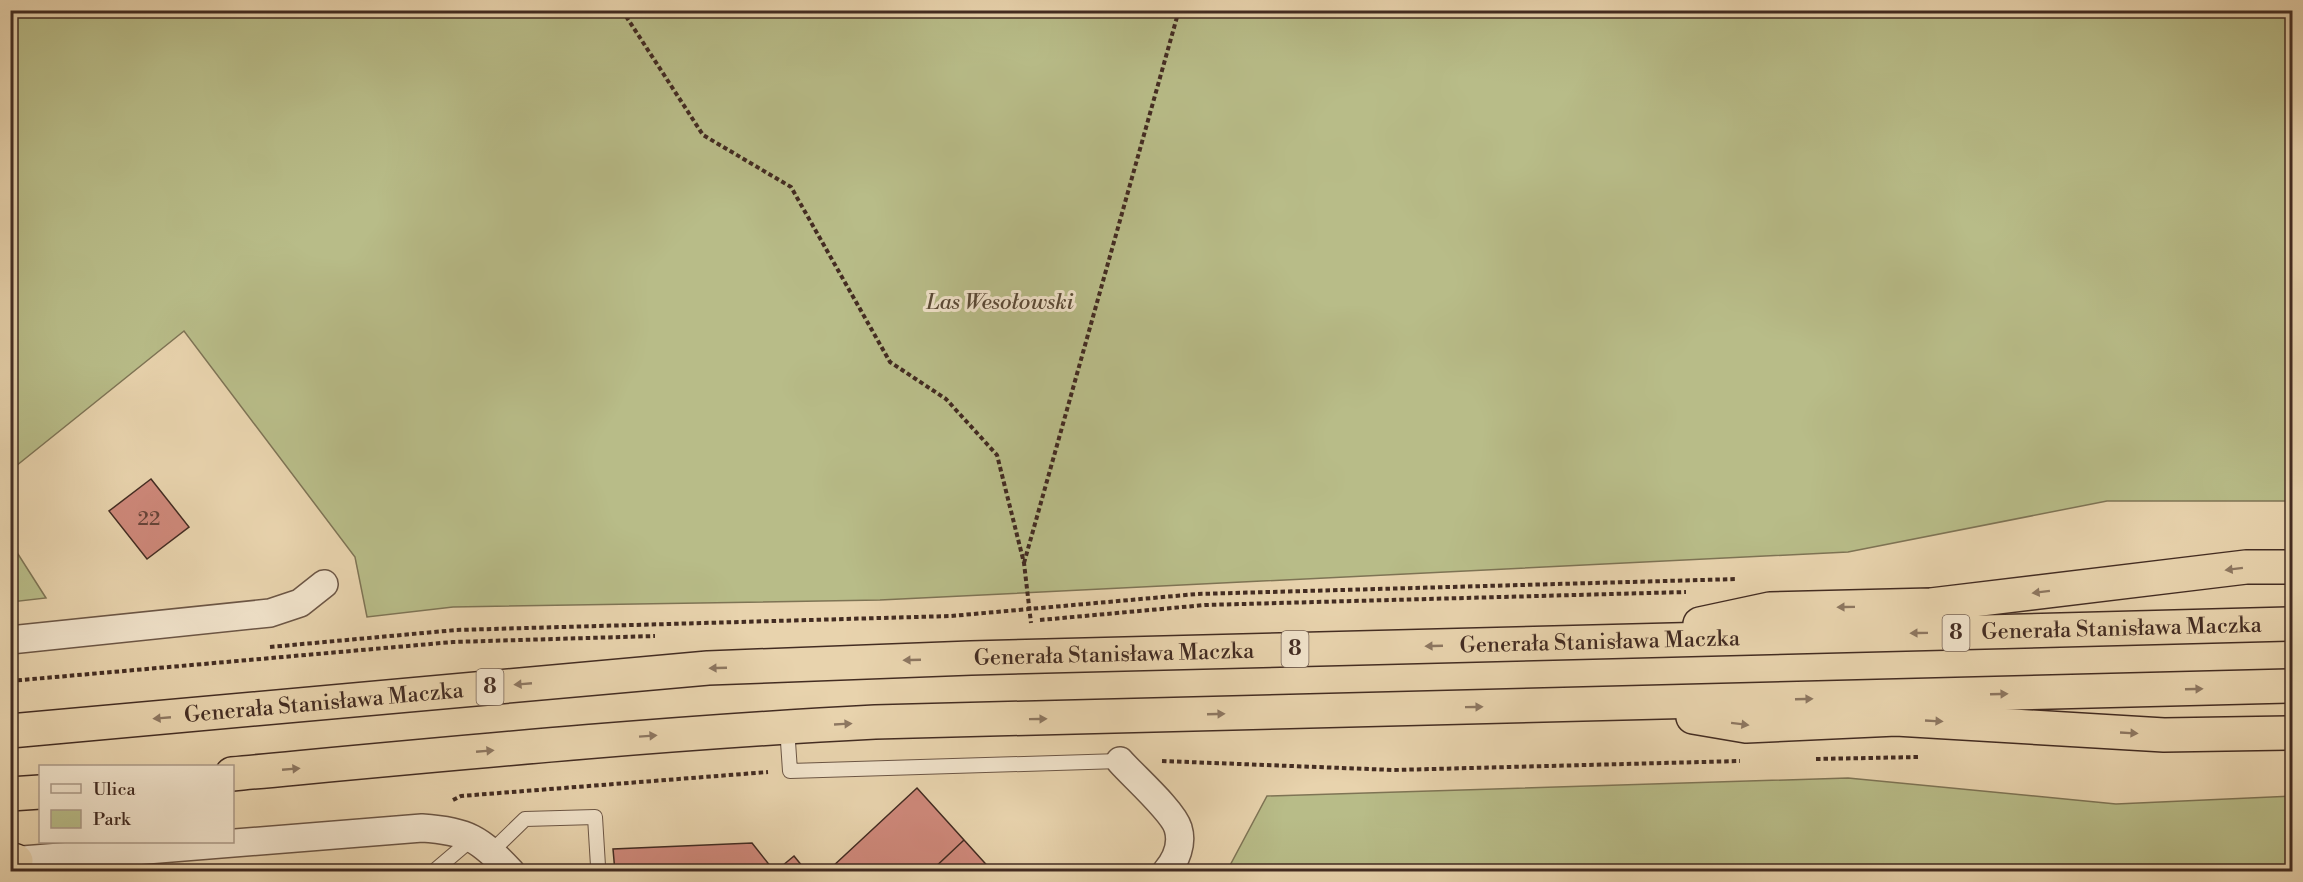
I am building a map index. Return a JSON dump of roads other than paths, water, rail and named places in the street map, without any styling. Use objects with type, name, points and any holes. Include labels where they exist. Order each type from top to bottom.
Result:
[{"type":"highway","points":[[1618,641],[1770,609],[1931,605],[2246,567],[2292,567]]},
{"type":"highway","name":"Generała Stanisława Maczka","points":[[10,731],[708,668],[1035,656],[2292,624]]},
{"type":"highway","points":[[234,774],[590,741],[875,723],[2292,686]]},
{"type":"highway","points":[[1620,705],[1746,726],[1896,718],[2164,735],[2292,733]]},
{"type":"highway","points":[[10,794],[39,792]]},
{"type":"street","points":[[10,640],[270,613],[300,603],[324,584]]},
{"type":"street","points":[[1120,761],[1172,816],[1178,828],[1179,842],[1176,859],[1166,872]]},
{"type":"street","points":[[234,843],[410,829],[441,829],[482,845],[511,872]]},
{"type":"street","points":[[12,860],[230,843]]},
{"type":"lane","points":[[787,727],[790,771],[1120,761]]},
{"type":"lane","points":[[434,872],[525,819],[595,817],[598,866],[594,872]]},
{"type":"park label","name":"Las Wesołowski","points":[[1000,302]]}]
